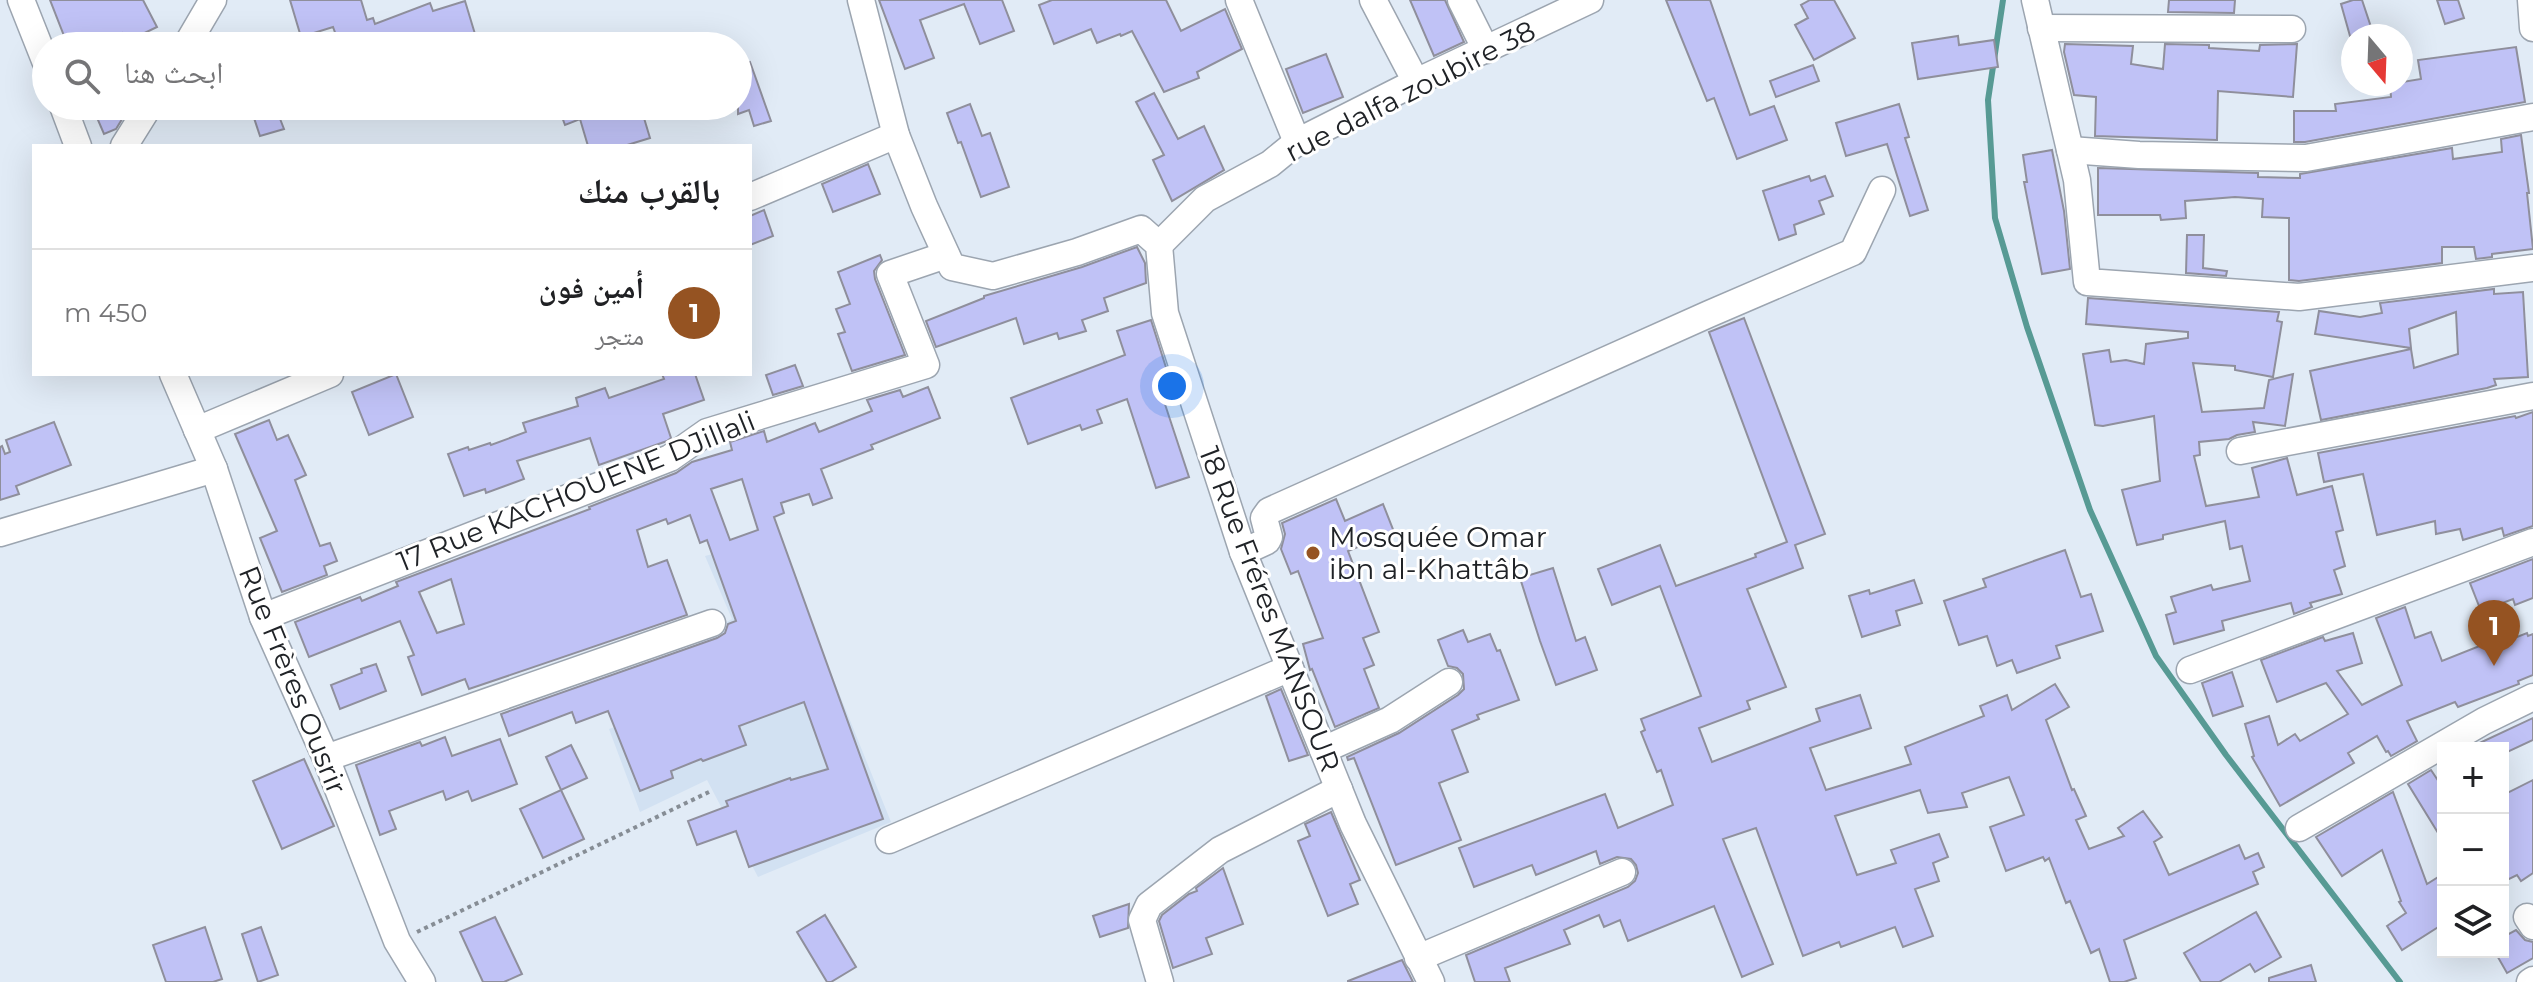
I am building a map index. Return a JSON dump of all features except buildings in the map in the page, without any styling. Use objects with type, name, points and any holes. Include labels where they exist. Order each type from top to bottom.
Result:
[{"type":"street","points":[[21,0],[34,32]]},
{"type":"street","points":[[194,32],[213,0]]},
{"type":"street","points":[[861,0],[896,135],[952,267],[993,276],[1077,252],[1141,229],[1159,245]]},
{"type":"street","points":[[1239,0],[1297,142]]},
{"type":"street","points":[[1373,0],[1416,82]]},
{"type":"street","points":[[1461,0],[1486,50]]},
{"type":"street","name":"rue dalfa zoubire 38","points":[[1159,245],[1205,199],[1270,164],[1297,142],[1486,50],[1544,10],[1590,0]]},
{"type":"street","points":[[2035,0],[2077,180],[2087,282],[2299,297],[2533,268]]},
{"type":"street","points":[[2531,0],[2533,28]]},
{"type":"street","points":[[2041,28],[2292,29]]},
{"type":"street","points":[[2070,150],[2139,155],[2306,158],[2533,117]]},
{"type":"street","points":[[68,120],[77,144]]},
{"type":"street","points":[[125,144],[140,120]]},
{"type":"street","points":[[752,196],[896,135]]},
{"type":"street","points":[[1243,552],[1267,541],[1269,537],[1264,518],[1269,511],[1853,252],[1882,190]]},
{"type":"street","name":"18 Rue Fréres MANSOUR","points":[[1159,245],[1165,313],[1243,552],[1353,824],[1431,982]]},
{"type":"street","name":"17 Rue KACHOUENE DJillali","points":[[263,617],[670,458],[707,432],[926,365],[890,274],[946,255]]},
{"type":"street","name":"Rue Frères Ousrir","points":[[174,376],[214,469],[263,617],[326,758],[397,941],[422,982]]},
{"type":"street","points":[[197,430],[325,376]]},
{"type":"street","points":[[2240,451],[2533,396]]},
{"type":"street","points":[[0,533],[214,469]]},
{"type":"street","points":[[2190,670],[2533,542]]},
{"type":"street","points":[[326,758],[712,623]]},
{"type":"street","points":[[889,840],[1290,668]]},
{"type":"street","points":[[1323,750],[1390,720],[1449,682]]},
{"type":"street","points":[[2299,828],[2484,721],[2533,697]]},
{"type":"street","points":[[1160,982],[1142,920],[1149,905],[1220,850],[1339,789]]},
{"type":"street","points":[[1418,958],[1622,872]]},
{"type":"path","points":[[397,941],[709,792]]},
{"type":"shaded area","points":[[776,537],[891,822],[758,877],[707,780],[640,812],[609,729],[719,691],[696,639],[732,619],[705,556]]},
{"type":"waterway","points":[[2003,0],[1988,100],[1995,218],[2027,327],[2090,510],[2156,656],[2226,755],[2400,982]]},
{"type":"place","name":"Mosquée Omar ibn al-Khattâb","points":[[1313,553]]},
{"type":"place","name":"أمين فون","points":[[2494,666]]}]
